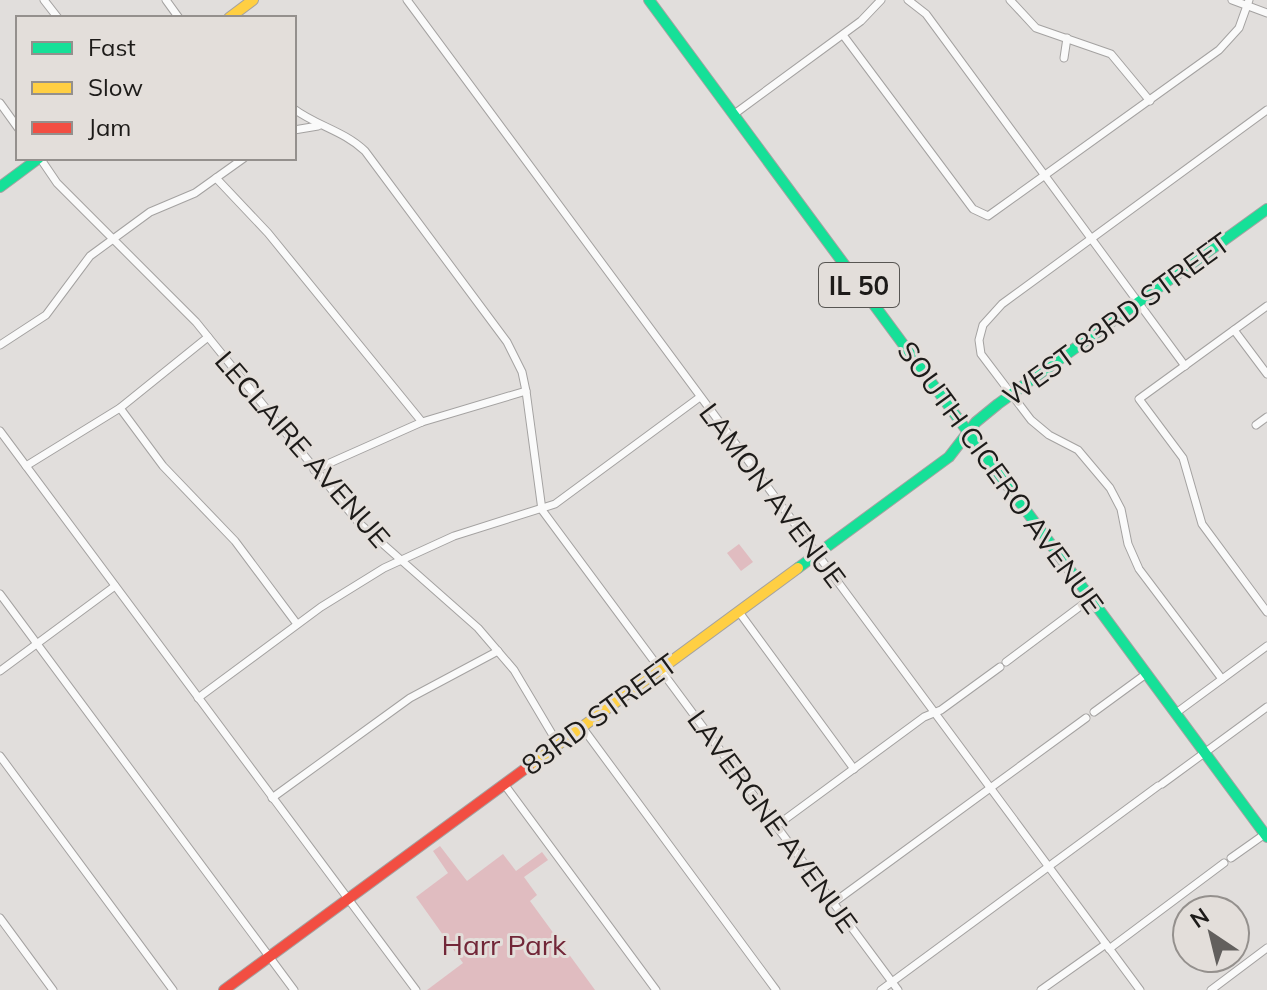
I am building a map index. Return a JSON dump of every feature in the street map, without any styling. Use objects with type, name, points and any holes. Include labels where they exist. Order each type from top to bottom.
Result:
[{"type":"street","points":[[44,0],[56,16]]},
{"type":"street","points":[[232,16],[253,0]]},
{"type":"street","name":"LAMON AVENUE","points":[[407,0],[1140,990]]},
{"type":"street","name":"SOUTH CICERO AVENUE","points":[[649,0],[1266,836]]},
{"type":"street","points":[[733,115],[843,35],[881,0]]},
{"type":"street","points":[[908,0],[926,14],[1185,366]]},
{"type":"street","points":[[1010,0],[1030,24],[1111,54],[1150,101]]},
{"type":"street","points":[[1232,0],[1249,2],[1267,13]]},
{"type":"street","points":[[843,35],[968,203],[983,216],[995,214],[1232,39],[1249,2]]},
{"type":"street","points":[[1064,58],[1067,38]]},
{"type":"street","points":[[0,103],[16,125]]},
{"type":"street","name":"LAVERGNE AVENUE","points":[[296,110],[318,126],[344,134],[365,151],[507,342],[522,372],[526,391],[542,510],[898,990]]},
{"type":"street","points":[[1222,679],[1139,569],[1128,544],[1121,509],[1110,488],[1086,458],[1040,429],[1011,395],[981,354],[981,332],[992,311],[1267,110]]},
{"type":"street","points":[[296,130],[318,126]]},
{"type":"street","points":[[0,187],[37,160]]},
{"type":"street","name":"LECLAIRE AVENUE","points":[[41,160],[57,183],[163,286],[208,337],[358,522],[478,628],[498,651],[558,744]]},
{"type":"street","points":[[0,345],[46,315],[81,265],[114,239],[150,212],[189,196],[241,160]]},
{"type":"street","points":[[216,178],[268,233],[422,422]]},
{"type":"street","name":"WEST 83RD STREET","points":[[968,432],[1011,395],[1267,209]]},
{"type":"street","points":[[1267,306],[1139,399],[1183,458],[1202,524],[1267,612]]},
{"type":"street","points":[[1234,330],[1267,374]]},
{"type":"street","points":[[26,466],[120,408],[208,337]]},
{"type":"street","points":[[314,470],[422,422],[526,391]]},
{"type":"street","points":[[198,698],[351,587],[400,560],[483,526],[542,510],[700,397]]},
{"type":"street","points":[[120,408],[163,466],[235,541],[297,624]]},
{"type":"street","points":[[1256,425],[1267,417]]},
{"type":"street","points":[[0,431],[416,990]]},
{"type":"street","name":"83RD STREET","points":[[224,990],[949,457],[968,432]]},
{"type":"street","points":[[0,671],[115,586]]},
{"type":"street","points":[[0,594],[294,990]]},
{"type":"street","points":[[776,826],[1090,599]]},
{"type":"street","points":[[739,612],[854,769]]},
{"type":"street","points":[[1176,713],[1267,646]]},
{"type":"street","points":[[272,798],[410,698],[498,651]]},
{"type":"street","points":[[1094,712],[1146,674]]},
{"type":"street","points":[[881,990],[1267,707]]},
{"type":"street","points":[[833,903],[1086,718]]},
{"type":"street","points":[[582,727],[776,990]]},
{"type":"street","points":[[0,756],[173,990]]},
{"type":"street","points":[[504,784],[656,990]]},
{"type":"street","points":[[1041,990],[1266,836]]},
{"type":"street","points":[[0,918],[53,990]]},
{"type":"street","points":[[1211,990],[1267,948]]},
{"type":"green space","points":[[739,544],[753,562],[741,571],[727,553]]},
{"type":"green space","name":"Harr Park","points":[[440,846],[467,881],[503,854],[516,871],[542,852],[548,860],[524,877],[537,895],[530,901],[595,990],[427,990],[463,963],[416,897],[448,873],[433,851]]},
{"type":"traffic: fast","points":[[649,0],[1267,837]]},
{"type":"traffic: fast","points":[[0,187],[36,160]]},
{"type":"traffic: fast","points":[[798,568],[949,457],[976,422],[998,404],[1267,209]]},
{"type":"traffic: slow","points":[[232,16],[253,0]]},
{"type":"traffic: slow","points":[[529,766],[798,568]]},
{"type":"traffic: jam","points":[[224,990],[529,766]]}]
